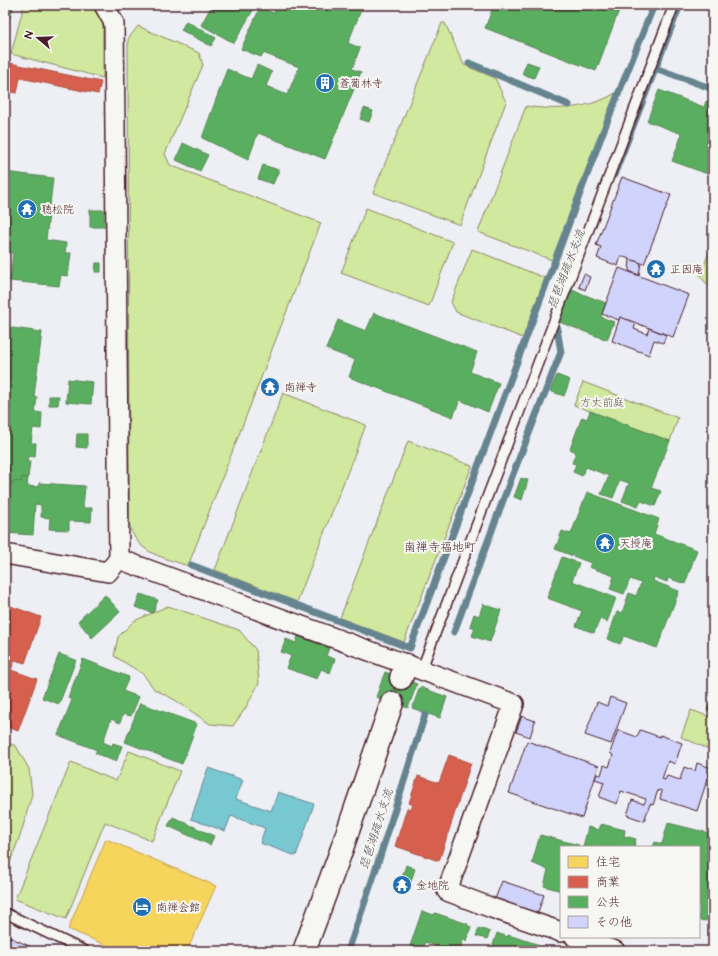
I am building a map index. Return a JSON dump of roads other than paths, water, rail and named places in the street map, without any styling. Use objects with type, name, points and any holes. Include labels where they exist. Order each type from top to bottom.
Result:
[{"type":"street","points":[[5,554],[108,572],[119,559],[114,23],[104,5]]},
{"type":"street","points":[[119,559],[410,671],[514,704],[447,891],[560,932]]},
{"type":"street","points":[[304,951],[340,854],[392,703]]},
{"type":"street","points":[[578,938],[615,951]]},
{"type":"lane","points":[[410,671],[674,5]]},
{"type":"lane","points":[[5,913],[85,951]]},
{"type":"water","points":[[208,768],[243,780],[236,799],[271,811],[278,792],[314,804],[296,856],[260,843],[265,828],[231,816],[225,831],[191,819]]},
{"type":"waterway","points":[[191,565],[410,648],[603,132],[654,5]]},
{"type":"waterway","name":"琵琶湖疏水支流","points":[[614,175],[680,5]]},
{"type":"waterway","points":[[469,63],[569,105]]},
{"type":"waterway","points":[[655,68],[713,89]]},
{"type":"waterway","name":"琵琶湖疏水支流","points":[[454,632],[511,479],[561,352],[556,323],[559,317]]},
{"type":"waterway","name":"琵琶湖疏水支流","points":[[348,951],[425,715]]},
{"type":"place","name":"蒼蔔林寺","points":[[325,83]]},
{"type":"place","name":"聴松院","points":[[27,209]]},
{"type":"place","name":"正因庵","points":[[656,269]]},
{"type":"place","name":"南禅寺","points":[[270,387]]},
{"type":"place","name":"天授庵","points":[[605,543]]},
{"type":"place","name":"金地院","points":[[402,885]]},
{"type":"place","name":"南禅会館","points":[[142,907]]},
{"type":"district","name":"南禅寺福地町","points":[[440,547]]},
{"type":"park label","name":"方丈前庭","points":[[602,402]]}]
